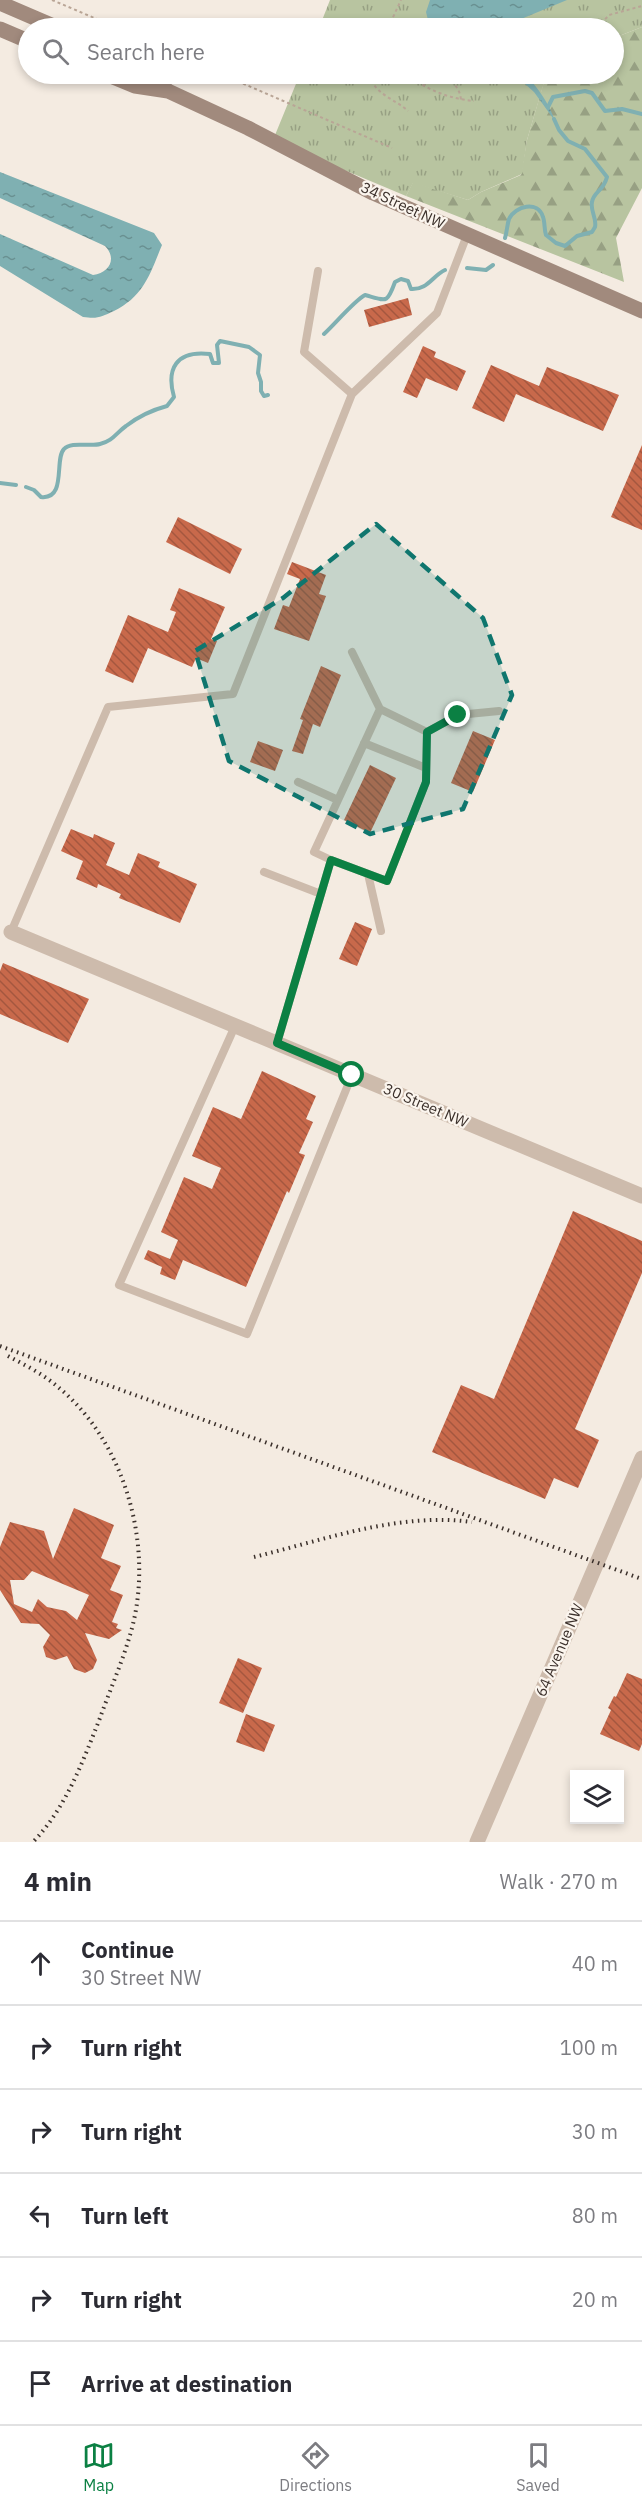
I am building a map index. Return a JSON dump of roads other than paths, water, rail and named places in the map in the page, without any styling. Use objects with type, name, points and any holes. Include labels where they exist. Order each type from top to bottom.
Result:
[{"type":"main road","points":[[8,0],[37,18]]},
{"type":"main road","points":[[0,3],[35,18]]},
{"type":"main road","points":[[0,29],[18,37]]},
{"type":"main road","name":"34 Street NW","points":[[130,84],[168,91],[248,128],[373,193],[642,311]]},
{"type":"main road","name":"34 Street NW","points":[[160,84],[168,91]]},
{"type":"street","name":"30 Street NW","points":[[11,932],[642,1196]]},
{"type":"street","name":"64 Avenue NW","points":[[477,1842],[642,1458]]},
{"type":"lane","points":[[11,932],[108,707],[233,694],[352,394],[436,313],[467,235]]},
{"type":"lane","points":[[318,271],[304,352],[352,394]]},
{"type":"lane","points":[[352,652],[380,709],[427,732]]},
{"type":"lane","points":[[380,709],[314,852],[387,881],[426,782],[427,732]]},
{"type":"lane","points":[[427,732],[458,715],[499,711]]},
{"type":"lane","points":[[364,743],[426,768]]},
{"type":"lane","points":[[297,782],[338,800]]},
{"type":"lane","points":[[277,1043],[331,860]]},
{"type":"lane","points":[[264,872],[321,894]]},
{"type":"lane","points":[[368,874],[381,931]]},
{"type":"lane","points":[[235,1025],[119,1285],[247,1334],[352,1075]]},
{"type":"water","points":[[430,0],[567,0],[524,18],[428,18],[426,12]]},
{"type":"water","points":[[525,84],[534,84],[539,90],[555,121],[534,92]]},
{"type":"water","points":[[0,172],[154,233],[162,245],[139,291],[124,305],[110,313],[96,318],[83,317],[0,266],[0,234],[93,275],[107,268],[111,255],[105,246],[0,198]]},
{"type":"waterway","points":[[548,107],[553,97],[585,91],[592,93],[605,111],[622,109],[642,114]]},
{"type":"waterway","points":[[505,238],[512,214],[526,207],[536,208],[544,219],[546,235],[556,243],[565,246],[577,236],[592,232],[595,227],[592,202],[607,177],[585,149],[568,141],[554,119]]},
{"type":"waterway","points":[[467,268],[486,270],[493,265]]},
{"type":"waterway","points":[[324,334],[365,295],[385,299],[395,282],[401,279],[408,281],[411,289],[417,289],[445,270]]},
{"type":"waterway","points":[[26,487],[34,490],[41,497],[49,496],[57,486],[61,454],[64,449],[71,445],[104,443],[136,419],[167,406],[174,397],[171,378],[176,364],[182,358],[198,354],[210,354],[213,363],[219,363],[217,345],[220,341],[249,347],[260,355],[258,373],[261,391],[264,396],[268,395]]},
{"type":"waterway","points":[[0,483],[16,485]]},
{"type":"railway","points":[[0,1346],[642,1579]]},
{"type":"railway","points":[[8,1356],[58,1387],[81,1409],[100,1435],[116,1464],[128,1495],[139,1560],[138,1592],[133,1624],[118,1671],[72,1783],[55,1814],[33,1842]]},
{"type":"railway","points":[[254,1557],[389,1524],[445,1520],[472,1522]]}]
